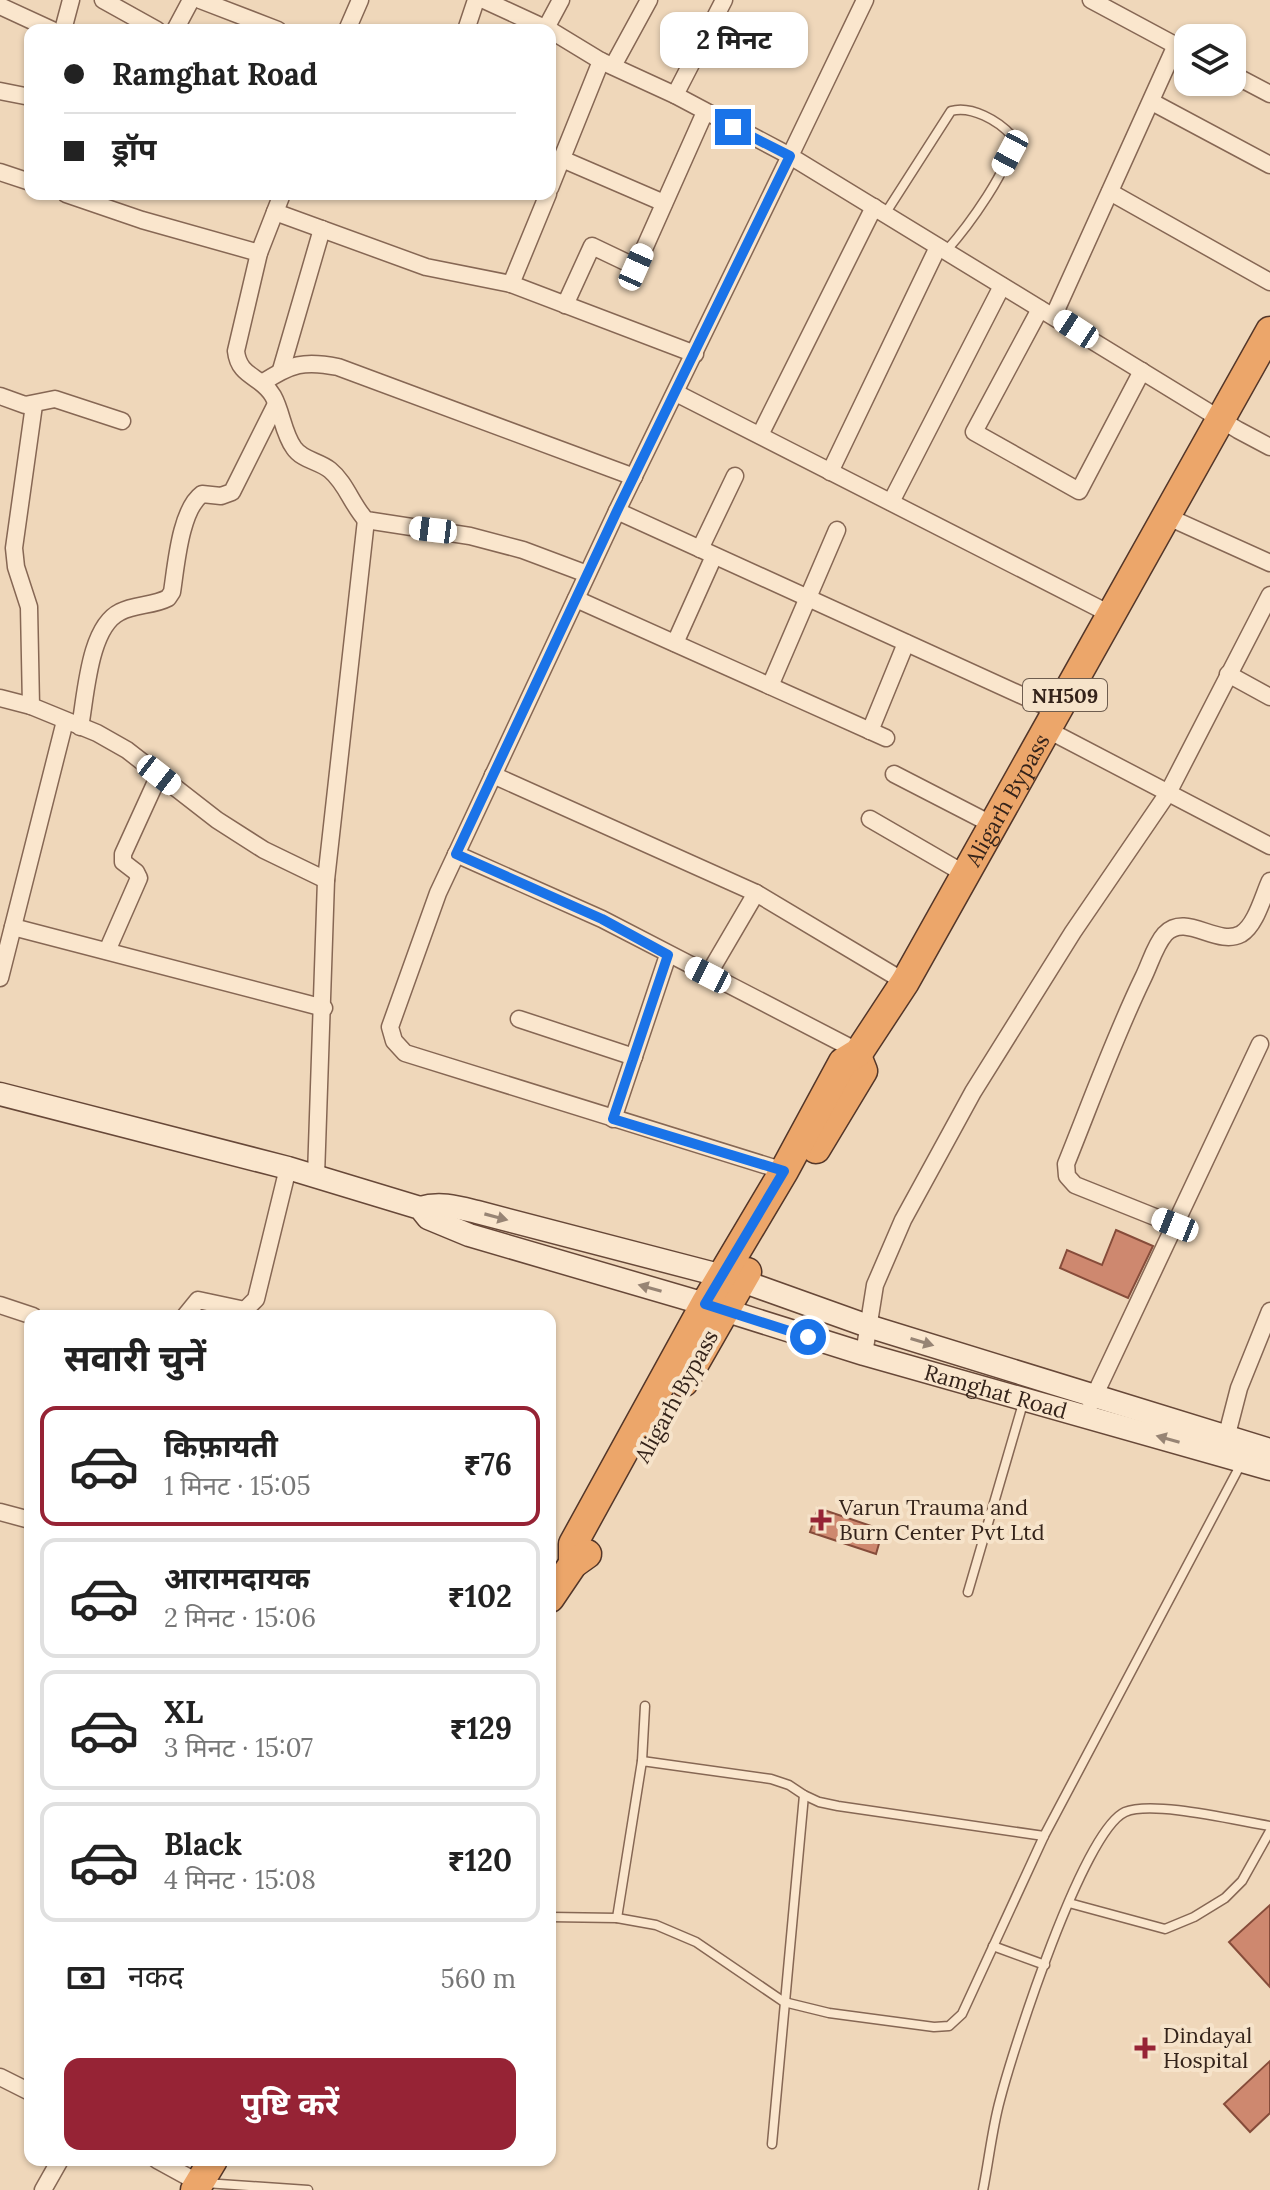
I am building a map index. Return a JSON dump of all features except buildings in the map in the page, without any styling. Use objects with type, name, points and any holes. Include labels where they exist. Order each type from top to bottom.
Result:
[{"type":"highway","name":"Aligarh Bypass","points":[[732,1279],[784,1171],[843,1062],[858,1054],[905,982],[993,825],[1055,727],[1110,614],[1237,429],[1270,331]]},
{"type":"highway","name":"Aligarh Bypass","points":[[556,1589],[573,1564],[573,1544],[732,1279],[863,1071],[858,1054]]},
{"type":"main road","points":[[0,1094],[288,1168],[420,1208]]},
{"type":"main road","name":"Ramghat Road","points":[[1270,1450],[1231,1451],[1024,1400],[469,1235],[428,1218],[420,1208],[433,1204],[466,1209],[732,1279],[868,1326],[1096,1394],[1231,1451],[1270,1469]]},
{"type":"street","points":[[64,24],[71,0]]},
{"type":"street","points":[[103,0],[146,24]]},
{"type":"street","points":[[178,24],[191,0]]},
{"type":"street","points":[[200,0],[262,24]]},
{"type":"street","points":[[350,24],[360,0]]},
{"type":"street","points":[[468,24],[476,0]]},
{"type":"street","points":[[484,0],[535,24]]},
{"type":"street","points":[[551,24],[561,0]]},
{"type":"street","points":[[556,174],[607,64],[649,0]]},
{"type":"street","points":[[675,95],[724,0]]},
{"type":"street","points":[[784,1171],[405,1053],[394,1041],[390,1027],[438,893],[456,854],[617,511],[865,0]]},
{"type":"street","points":[[1091,0],[1174,44]]},
{"type":"street","points":[[0,6],[39,24]]},
{"type":"street","points":[[556,35],[607,64],[675,95],[790,156],[1270,447]]},
{"type":"street","points":[[1142,371],[1079,491],[974,432],[1047,312],[1174,62]]},
{"type":"street","points":[[1246,81],[1270,94]]},
{"type":"street","points":[[0,91],[24,96]]},
{"type":"street","points":[[1152,102],[1270,165]]},
{"type":"street","points":[[565,305],[592,246],[636,267],[705,112]]},
{"type":"street","points":[[562,159],[664,203]]},
{"type":"street","points":[[0,172],[24,180]]},
{"type":"street","points":[[1110,192],[1270,282]]},
{"type":"street","points":[[84,200],[259,253]]},
{"type":"street","points":[[280,200],[259,253],[236,351],[237,362],[244,372],[262,383],[273,395],[289,440],[297,452],[329,469],[366,520],[326,880],[316,1176]]},
{"type":"street","points":[[511,284],[546,200]]},
{"type":"street","points":[[760,435],[879,211]]},
{"type":"street","points":[[275,212],[426,267],[511,284],[695,354]]},
{"type":"street","points":[[281,370],[322,229]]},
{"type":"street","points":[[830,472],[942,249]]},
{"type":"street","points":[[891,502],[1002,286]]},
{"type":"street","points":[[262,383],[297,364],[317,363],[338,367],[634,477]]},
{"type":"street","points":[[676,393],[1110,614]]},
{"type":"street","points":[[0,396],[25,405],[55,399],[122,421]]},
{"type":"street","points":[[0,978],[97,639],[117,613],[161,602],[172,592],[185,524],[196,498],[202,494],[221,496],[232,492],[276,404]]},
{"type":"street","points":[[31,706],[29,607],[16,567],[14,548],[34,405]]},
{"type":"street","points":[[675,643],[735,476]]},
{"type":"street","points":[[617,511],[906,643],[1055,727],[1082,749],[1270,846]]},
{"type":"street","points":[[1173,519],[1270,563]]},
{"type":"street","points":[[366,520],[470,536],[523,550],[587,574]]},
{"type":"street","points":[[770,686],[837,530]]},
{"type":"street","points":[[864,1354],[875,1285],[903,1220],[973,1092],[1073,932],[1168,793],[1270,595]]},
{"type":"street","points":[[576,599],[878,735],[906,643]]},
{"type":"street","points":[[1228,674],[1270,697]]},
{"type":"street","points":[[0,698],[31,706],[127,750],[217,820],[264,850],[326,880]]},
{"type":"street","points":[[894,774],[993,825]]},
{"type":"street","points":[[107,951],[139,878],[123,862],[123,854],[159,775]]},
{"type":"street","points":[[493,775],[756,893],[905,982]]},
{"type":"street","points":[[870,819],[965,874]]},
{"type":"street","points":[[456,854],[602,919],[858,1054]]},
{"type":"street","points":[[1175,1225],[1075,1185],[1067,1176],[1066,1164],[1136,993],[1165,934],[1175,927],[1226,937],[1241,934],[1251,923],[1270,881]]},
{"type":"street","points":[[708,975],[756,893]]},
{"type":"street","points":[[13,927],[324,1008]]},
{"type":"street","points":[[613,1119],[668,955]]},
{"type":"street","points":[[519,1019],[634,1057]]},
{"type":"street","points":[[1086,1415],[1260,1044]]},
{"type":"street","points":[[190,1310],[198,1300],[245,1310],[256,1299],[288,1168]]},
{"type":"street","points":[[0,1305],[24,1313]]},
{"type":"street","points":[[1231,1451],[1239,1388],[1270,1311]]},
{"type":"street","points":[[0,1512],[24,1518]]},
{"type":"street","points":[[0,2077],[24,2089]]},
{"type":"street","points":[[43,2190],[57,2166]]},
{"type":"street","points":[[172,2166],[202,2178]]},
{"type":"lane","points":[[879,211],[951,111],[962,108],[971,110],[1006,129],[1012,136],[1010,153],[973,219],[942,249]]},
{"type":"lane","points":[[968,1592],[1024,1400]]},
{"type":"lane","points":[[556,1917],[617,1918],[656,1925],[696,1942],[784,2002],[829,2013],[934,2027],[949,2026],[962,2014],[1044,1836],[1231,1451]]},
{"type":"lane","points":[[617,1918],[642,1761],[645,1706]]},
{"type":"lane","points":[[642,1761],[771,1779],[819,1802],[838,1806],[1044,1836]]},
{"type":"lane","points":[[772,2144],[804,1795]]},
{"type":"lane","points":[[983,2190],[999,2103],[1024,2020],[1069,1903],[1098,1839],[1124,1812],[1152,1807],[1270,1829],[1242,1881],[1225,1898],[1194,1917],[1165,1929],[1069,1903]]},
{"type":"lane","points":[[993,1946],[1045,1965]]},
{"type":"lane","points":[[202,2178],[308,2190]]},
{"type":"place","name":"Varun Trauma and Burn Center Pvt Ltd","points":[[821,1520]]},
{"type":"place","name":"Dindayal Hospital","points":[[1145,2048]]},
{"type":"route","points":[[733,127],[790,156],[617,511],[456,854],[602,919],[668,955],[613,1119],[784,1171],[705,1304],[808,1337]]}]
